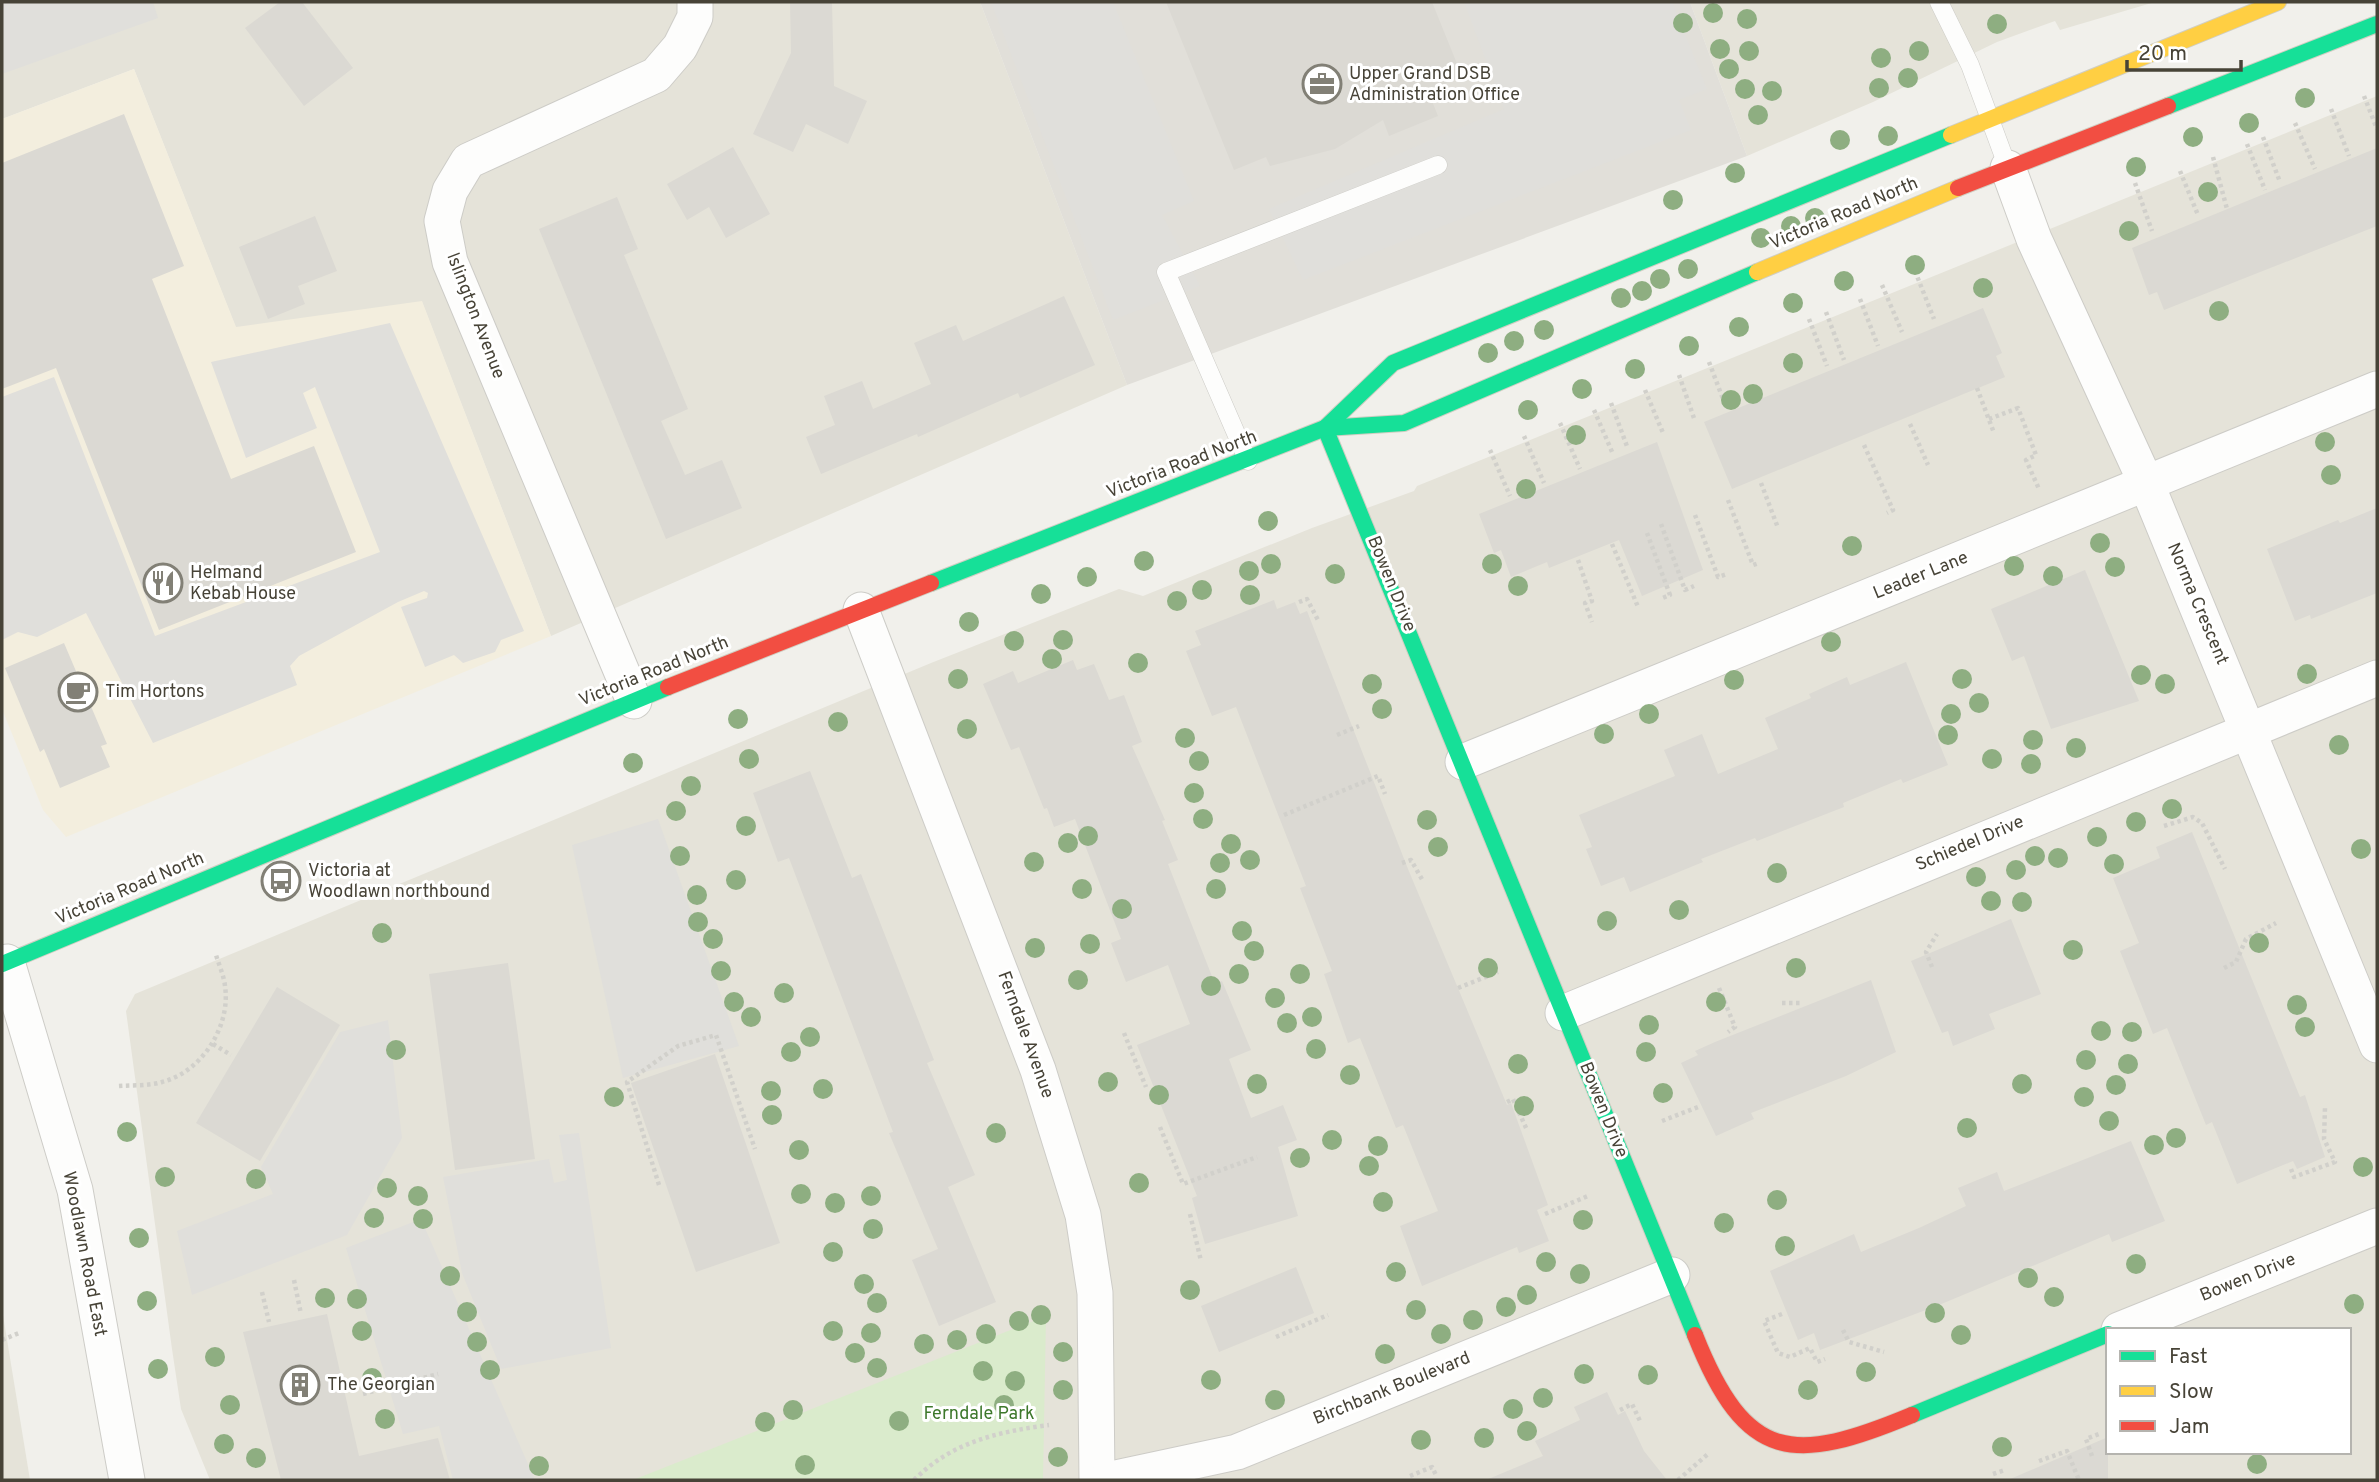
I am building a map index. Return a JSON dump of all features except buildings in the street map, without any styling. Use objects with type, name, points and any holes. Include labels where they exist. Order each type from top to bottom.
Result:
[{"type":"main road","name":"Victoria Road North","points":[[1325,428],[1393,363],[1993,121],[2278,2]]},
{"type":"main road","name":"Victoria Road North","points":[[4,959],[634,701],[861,610],[1248,461],[1325,428],[1404,423],[2008,168],[2377,24]]},
{"type":"main road","name":"Bowen Drive","points":[[1325,428],[1563,1013],[1724,1398],[1756,1434],[1781,1445],[1806,1447],[1861,1436],[2106,1335]]},
{"type":"street","name":"Islington Avenue","points":[[634,701],[450,262],[442,221],[450,191],[468,161],[656,75],[680,47],[695,17],[695,2]]},
{"type":"street","name":"Norma Crescent","points":[[2008,168],[2034,239],[2147,485],[2377,1045]]},
{"type":"street","name":"Leader Lane","points":[[1463,762],[2377,389]]},
{"type":"street","name":"Ferndale Avenue","points":[[861,610],[1038,1070],[1083,1215],[1095,1293],[1097,1480]]},
{"type":"street","name":"Schiedel Drive","points":[[1563,1013],[2377,678]]},
{"type":"street","name":"Woodlawn Road East","points":[[4,959],[75,1190],[127,1480]]},
{"type":"street","name":"Bowen Drive","points":[[2124,1328],[2377,1226]]},
{"type":"street","name":"Birchbank Boulevard","points":[[1106,1480],[1237,1452],[1672,1275]]},
{"type":"lane","points":[[1939,2],[1993,121],[2008,168]]},
{"type":"lane","points":[[1248,461],[1166,272],[1438,165]]},
{"type":"path","points":[[2364,96],[2377,129]]},
{"type":"path","points":[[2331,110],[2349,156]]},
{"type":"path","points":[[2295,124],[2315,169]]},
{"type":"path","points":[[2263,137],[2280,182]]},
{"type":"path","points":[[2247,144],[2264,190]]},
{"type":"path","points":[[2213,158],[2227,209]]},
{"type":"path","points":[[2180,171],[2198,215]]},
{"type":"path","points":[[2135,183],[2152,231]]},
{"type":"path","points":[[1915,271],[1934,319]]},
{"type":"path","points":[[1882,285],[1902,332]]},
{"type":"path","points":[[1860,299],[1878,346]]},
{"type":"path","points":[[1826,312],[1844,360]]},
{"type":"path","points":[[1809,319],[1827,366]]},
{"type":"path","points":[[1709,362],[1726,407]]},
{"type":"path","points":[[1679,375],[1696,421]]},
{"type":"path","points":[[1977,388],[1994,433]]},
{"type":"path","points":[[1644,390],[1663,433]]},
{"type":"path","points":[[1611,402],[1629,449]]},
{"type":"path","points":[[1989,419],[2018,408],[2036,455]]},
{"type":"path","points":[[1594,410],[1613,454]]},
{"type":"path","points":[[1560,423],[1580,469]]},
{"type":"path","points":[[1910,424],[1928,466]]},
{"type":"path","points":[[1524,436],[1544,483]]},
{"type":"path","points":[[1864,445],[1893,510],[1887,513]]},
{"type":"path","points":[[1490,450],[1510,496]]},
{"type":"path","points":[[1761,483],[1778,528]]},
{"type":"path","points":[[1728,500],[1753,565],[1759,563]]},
{"type":"path","points":[[1695,515],[1718,577],[1727,573]]},
{"type":"path","points":[[1661,524],[1685,590],[1694,586]]},
{"type":"path","points":[[1647,533],[1670,595],[1660,599]]},
{"type":"path","points":[[1612,544],[1638,607]]},
{"type":"path","points":[[1578,560],[1592,601],[1585,603],[1592,622]]},
{"type":"path","points":[[1299,602],[1307,598],[1319,622]]},
{"type":"path","points":[[1337,735],[1359,726]]},
{"type":"path","points":[[1284,815],[1378,776],[1385,794]]},
{"type":"path","points":[[2164,826],[2193,817],[2202,822],[2225,869]]},
{"type":"path","points":[[1402,863],[1410,860],[1423,881]]},
{"type":"path","points":[[2224,968],[2236,962],[2246,939],[2276,923]]},
{"type":"path","points":[[1932,967],[1926,952],[1937,934]]},
{"type":"path","points":[[119,1086],[162,1082],[176,1076],[192,1066],[213,1044],[225,1003],[225,986],[216,955]]},
{"type":"path","points":[[1705,955],[1735,1027],[1728,1032]]},
{"type":"path","points":[[1458,988],[1497,972]]},
{"type":"path","points":[[1782,1003],[1803,1003]]},
{"type":"path","points":[[1124,1033],[1146,1087]]},
{"type":"path","points":[[659,1185],[627,1082],[678,1046],[716,1035],[755,1149]]},
{"type":"path","points":[[213,1044],[231,1055]]},
{"type":"path","points":[[1507,1102],[1513,1099],[1527,1130]]},
{"type":"path","points":[[1662,1121],[1698,1107]]},
{"type":"path","points":[[2291,1169],[2294,1177],[2335,1162],[2324,1139],[2325,1107]]},
{"type":"path","points":[[1160,1127],[1183,1184],[1257,1157]]},
{"type":"path","points":[[1545,1214],[1588,1196]]},
{"type":"path","points":[[1190,1214],[1201,1261]]},
{"type":"path","points":[[294,1280],[301,1314]]},
{"type":"path","points":[[262,1293],[269,1322]]},
{"type":"path","points":[[1782,1314],[1763,1321],[1777,1353],[1790,1357],[1810,1348],[1816,1362],[1825,1359]]},
{"type":"path","points":[[1276,1337],[1328,1315]]},
{"type":"path","points":[[1843,1330],[1849,1342],[1884,1352]]},
{"type":"path","points":[[2,1340],[19,1333]]},
{"type":"path","points":[[363,1394],[438,1374]]},
{"type":"path","points":[[1620,1410],[1632,1404],[1640,1421]]},
{"type":"path","points":[[914,1480],[941,1456],[975,1440],[1049,1425]]},
{"type":"path","points":[[2092,1456],[2086,1439],[2099,1434]]},
{"type":"path","points":[[2039,1461],[2067,1451],[2079,1480]]},
{"type":"path","points":[[1678,1480],[1708,1454]]},
{"type":"path","points":[[1410,1476],[1433,1467],[1436,1475]]},
{"type":"path","points":[[1993,1474],[2005,1470]]},
{"type":"shaded area","points":[[2,2],[980,2],[1127,385],[551,636],[422,302],[236,328],[134,69],[2,119]]},
{"type":"shaded area","points":[[2,2],[153,2],[158,18],[2,74]]},
{"type":"shaded area","points":[[980,2],[1690,2],[1747,156],[1127,385]]},
{"type":"shaded area","points":[[991,2],[1113,2],[1194,201],[1162,215],[1200,286],[1113,320]]},
{"type":"shaded area","points":[[1464,2],[1672,2],[1707,89],[1679,100],[1691,130],[1303,280],[1269,209],[1504,109]]},
{"type":"shaded area","points":[[1690,2],[2155,2],[2060,30],[2055,21],[1997,42],[1873,102],[1747,156]]},
{"type":"shaded area","points":[[134,69],[236,327],[422,301],[551,636],[66,837],[43,810],[2,709],[2,119]]},
{"type":"shaded area","points":[[2377,96],[2377,1480],[210,1480],[181,1409],[126,1011],[135,994],[931,663],[1119,589],[1143,596],[1312,528],[1414,491],[1417,486]]},
{"type":"shaded area","points":[[390,323],[524,631],[501,640],[495,652],[463,663],[454,655],[425,667],[401,607],[427,598],[428,593],[424,591],[398,602],[299,656],[290,666],[297,685],[153,743],[86,613],[37,637],[18,632],[2,640],[2,397],[54,377],[155,636],[380,552],[315,387],[303,393],[317,428],[246,458],[211,362]]},
{"type":"shaded area","points":[[658,819],[739,1046],[623,1078],[572,845]]},
{"type":"shaded area","points":[[388,1020],[402,1138],[347,1235],[192,1295],[177,1231],[273,1194],[261,1167],[340,1032]]},
{"type":"shaded area","points":[[579,1133],[611,1348],[501,1369],[462,1273],[443,1177],[549,1159],[554,1183],[567,1180],[559,1135]]},
{"type":"shaded area","points":[[421,1219],[535,1480],[453,1480],[439,1426],[403,1434],[346,1248]]},
{"type":"shaded area","points":[[2,1309],[30,1480],[2,1480]]},
{"type":"green space","name":"Ferndale Park","points":[[1046,1316],[1043,1480],[633,1480]]},
{"type":"traffic: fast","points":[[2168,106],[2377,24]]},
{"type":"traffic: fast","points":[[1325,428],[1393,363],[1951,135]]},
{"type":"traffic: fast","points":[[931,583],[1325,428],[1404,423],[1757,272]]},
{"type":"traffic: fast","points":[[1325,428],[1695,1335]]},
{"type":"traffic: fast","points":[[2,964],[668,687]]},
{"type":"traffic: fast","points":[[1912,1415],[2106,1335]]},
{"type":"traffic: slow","points":[[1951,135],[2278,2]]},
{"type":"traffic: slow","points":[[1757,272],[1958,188]]},
{"type":"traffic: jam","points":[[1958,188],[2168,106]]},
{"type":"traffic: jam","points":[[668,687],[931,583]]},
{"type":"traffic: jam","points":[[1695,1335],[1714,1377],[1734,1409],[1755,1430],[1778,1442],[1805,1445],[1835,1441],[1912,1415]]},
{"type":"place","name":"Upper Grand DSB Administration Office","points":[[1322,84]]},
{"type":"place","name":"Helmand Kebab House","points":[[163,583]]},
{"type":"place","name":"Tim Hortons","points":[[78,692]]},
{"type":"place","name":"Victoria at Woodlawn northbound","points":[[281,881]]},
{"type":"place","name":"The Georgian","points":[[300,1385]]}]
